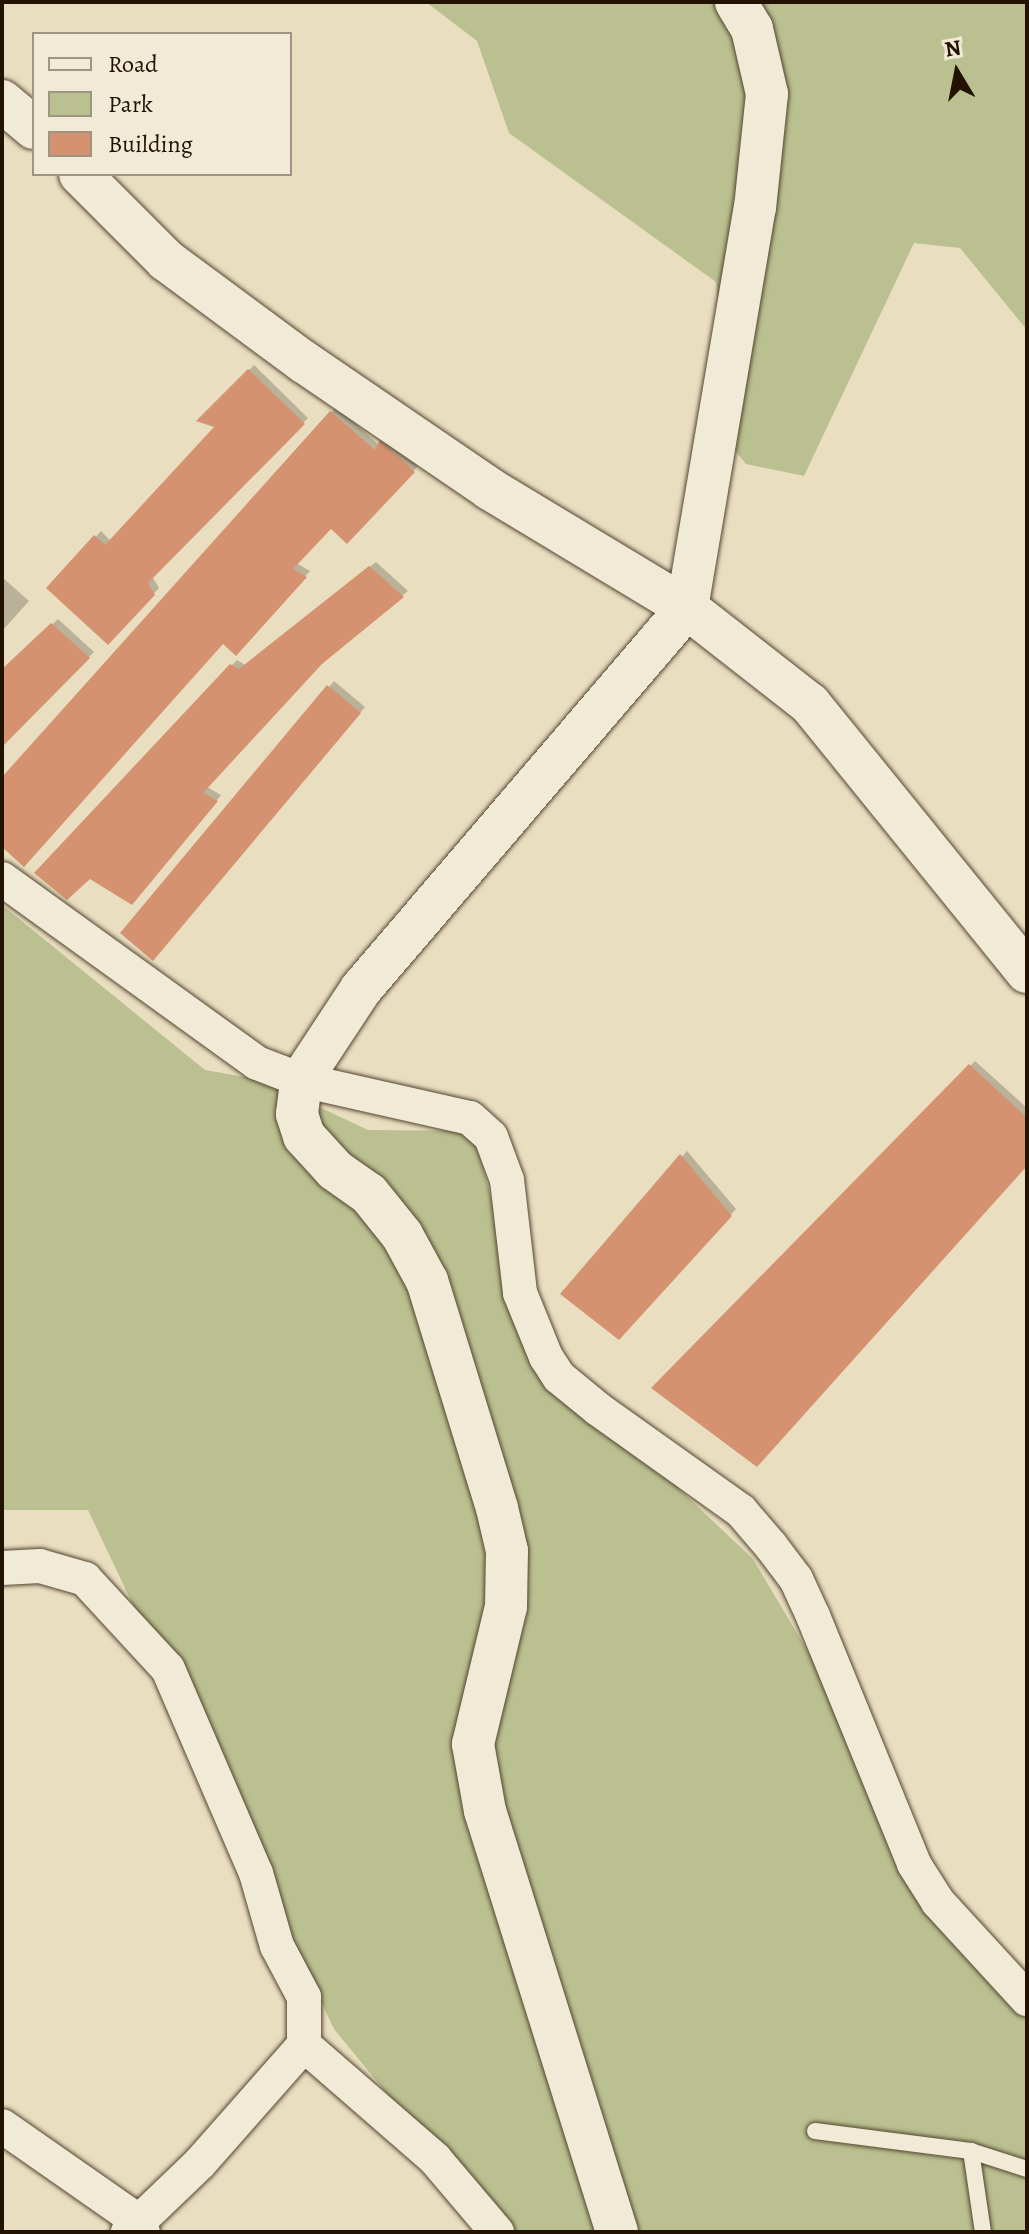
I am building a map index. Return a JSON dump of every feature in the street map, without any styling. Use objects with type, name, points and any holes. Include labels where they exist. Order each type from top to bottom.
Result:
[{"type":"street","points":[[617,2232],[485,1811],[473,1744],[506,1607],[507,1551],[497,1508],[427,1281],[402,1235],[369,1194],[335,1170],[304,1136],[297,1114],[301,1080],[361,989],[687,608],[755,208],[767,94],[752,29],[736,2]]},
{"type":"street","points":[[2,101],[32,126]]},
{"type":"street","points":[[82,176],[166,260],[304,362],[490,489],[687,608],[810,704],[1027,972]]},
{"type":"street","points":[[2,879],[257,1063],[301,1080],[470,1118],[491,1137],[507,1180],[520,1293],[546,1357],[559,1377],[598,1409],[741,1511],[796,1579],[914,1864],[938,1902],[1027,1999]]},
{"type":"street","points":[[2,1568],[40,1566],[85,1579],[168,1669],[256,1873],[277,1946],[304,1997],[304,2045],[200,2163],[136,2228],[2,2126]]},
{"type":"street","points":[[304,2045],[435,2159],[497,2232]]},
{"type":"lane","points":[[815,2131],[971,2151],[1027,2169]]},
{"type":"lane","points":[[971,2151],[983,2232]]},
{"type":"green space","points":[[426,2],[1027,2],[1027,330],[960,248],[914,243],[804,476],[746,464],[732,447],[716,282],[509,133],[477,41]]},
{"type":"green space","points":[[2,905],[205,1070],[262,1080],[368,1130],[474,1131],[529,1347],[753,1559],[1027,2020],[1027,2232],[500,2232],[334,2029],[88,1510],[2,1510]]},
{"type":"building","points":[[248,369],[305,424],[148,583],[155,595],[108,645],[46,588],[94,535],[105,545],[214,427],[196,421]]},
{"type":"building","points":[[330,411],[375,450],[380,440],[415,472],[347,544],[331,529],[293,569],[307,577],[236,656],[223,644],[24,867],[2,847],[2,777]]},
{"type":"building","points":[[369,566],[404,597],[322,664],[203,793],[218,801],[132,905],[90,879],[67,900],[34,873],[230,664],[239,669]]},
{"type":"building","points":[[51,623],[90,658],[2,747],[2,669]]},
{"type":"building","points":[[327,685],[361,713],[153,961],[120,933]]},
{"type":"building","points":[[969,1064],[1027,1118],[1027,1166],[757,1467],[651,1388]]},
{"type":"building","points":[[680,1154],[732,1216],[619,1340],[560,1294]]}]
